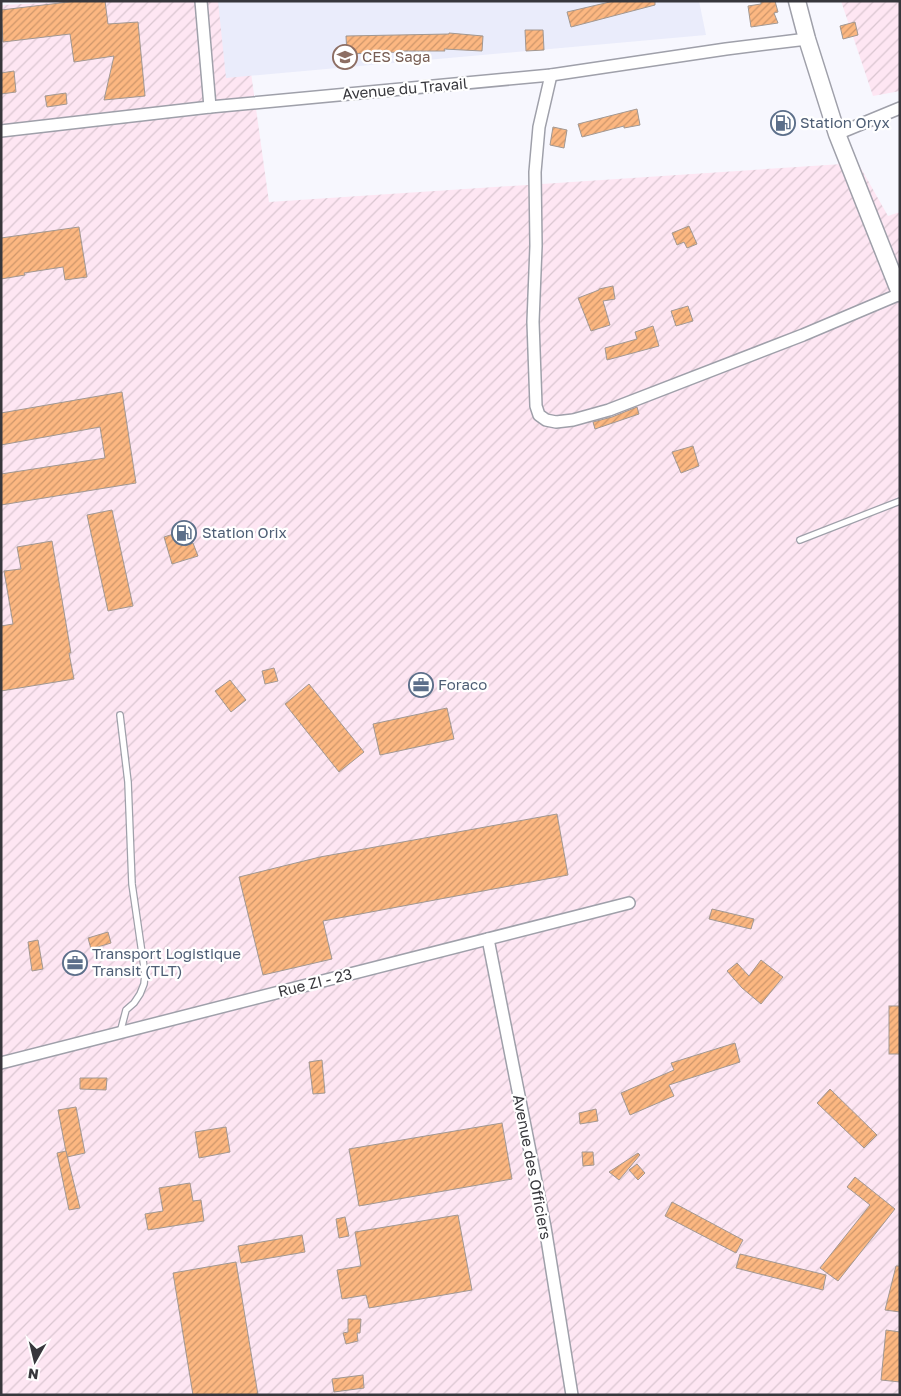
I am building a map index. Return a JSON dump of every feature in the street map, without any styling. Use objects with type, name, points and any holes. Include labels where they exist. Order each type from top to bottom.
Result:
[{"type":"main road","points":[[797,1],[837,134],[900,293]]},
{"type":"street","points":[[201,1],[210,107]]},
{"type":"street","name":"Avenue du Travail","points":[[1,131],[210,107],[551,75],[807,39]]},
{"type":"street","points":[[551,75],[539,127],[534,172],[536,246],[533,322],[536,406],[539,415],[546,420],[556,422],[573,420],[609,410],[786,342],[900,293]]},
{"type":"street","points":[[837,134],[900,108]]},
{"type":"street","name":"Rue ZI - 23","points":[[1,1062],[629,903]]},
{"type":"street","name":"Avenue des Officiers","points":[[488,939],[545,1228],[572,1395]]},
{"type":"lane","points":[[800,540],[900,501]]},
{"type":"lane","points":[[120,715],[128,782],[132,884],[145,974],[140,994],[126,1010],[120,1033]]},
{"type":"shaded area","points":[[93,1],[241,1],[269,202],[858,163],[888,216],[900,212],[900,1395],[1,1395],[1,5]]},
{"type":"shaded area","name":"CES Saga","points":[[218,1],[699,1],[706,35],[226,78]]},
{"type":"shaded area","points":[[841,1],[900,1],[900,91],[873,96]]},
{"type":"building","points":[[77,1],[105,1],[108,24],[138,22],[145,96],[104,100],[114,56],[74,62],[70,34],[3,42],[1,10]]},
{"type":"building","points":[[614,1],[655,1],[655,5],[571,27],[567,12]]},
{"type":"building","points":[[761,1],[775,1],[778,12],[774,13],[778,23],[751,27],[748,6],[761,4]]},
{"type":"building","points":[[855,22],[858,35],[843,39],[840,26]]},
{"type":"building","points":[[525,30],[543,30],[544,50],[526,51]]},
{"type":"building","points":[[449,33],[483,36],[482,51],[444,49],[445,51],[347,54],[346,36]]},
{"type":"building","points":[[14,71],[16,92],[1,94],[1,73]]},
{"type":"building","points":[[66,93],[67,104],[47,107],[45,96]]},
{"type":"building","points":[[637,109],[640,125],[624,128],[624,126],[582,137],[578,124]]},
{"type":"building","points":[[553,127],[567,130],[564,148],[550,145]]},
{"type":"building","points":[[689,226],[697,244],[687,248],[684,242],[677,245],[672,233]]},
{"type":"building","points":[[79,227],[87,277],[65,280],[63,267],[24,273],[25,275],[1,279],[1,238]]},
{"type":"building","points":[[613,286],[615,299],[603,301],[610,325],[591,331],[578,298],[599,289]]},
{"type":"building","points":[[688,306],[693,321],[676,326],[671,311]]},
{"type":"building","points":[[653,326],[659,346],[607,360],[605,348],[637,339],[635,332]]},
{"type":"building","points":[[122,392],[136,483],[1,505],[1,474],[105,458],[100,427],[1,445],[1,413]]},
{"type":"building","points":[[637,407],[639,414],[595,429],[593,422]]},
{"type":"building","points":[[693,446],[699,466],[681,473],[672,452]]},
{"type":"building","points":[[112,510],[133,606],[108,611],[87,515]]},
{"type":"building","points":[[180,532],[185,546],[193,543],[198,556],[172,564],[164,537]]},
{"type":"building","points":[[52,541],[74,679],[1,691],[1,626],[13,624],[4,571],[21,569],[17,547]]},
{"type":"building","points":[[274,668],[278,681],[265,684],[262,671]]},
{"type":"building","points":[[230,680],[246,700],[231,712],[215,691]]},
{"type":"building","points":[[309,684],[364,752],[339,772],[285,704]]},
{"type":"building","points":[[447,708],[454,739],[380,755],[373,724]]},
{"type":"building","points":[[557,814],[568,875],[323,921],[332,959],[263,975],[239,877],[320,857]]},
{"type":"building","points":[[712,909],[754,919],[751,929],[709,919]]},
{"type":"building","points":[[108,932],[111,943],[91,949],[88,938]]},
{"type":"building","points":[[38,940],[43,969],[32,971],[28,942]]},
{"type":"building","points":[[761,960],[783,977],[761,1004],[742,988],[727,971],[737,963],[749,976]]},
{"type":"building","points":[[889,1006],[900,1006],[900,1054],[889,1054]]},
{"type":"building","points":[[735,1043],[740,1062],[669,1085],[674,1096],[630,1115],[621,1093],[674,1070],[671,1063]]},
{"type":"building","points":[[322,1060],[325,1093],[313,1094],[309,1062]]},
{"type":"building","points":[[80,1078],[107,1078],[106,1090],[80,1089]]},
{"type":"building","points":[[830,1089],[877,1135],[864,1148],[817,1103]]},
{"type":"building","points":[[76,1107],[85,1153],[67,1157],[58,1110]]},
{"type":"building","points":[[596,1109],[598,1121],[580,1124],[579,1113]]},
{"type":"building","points":[[502,1123],[512,1179],[359,1206],[349,1149]]},
{"type":"building","points":[[226,1127],[230,1152],[199,1158],[195,1132]]},
{"type":"building","points":[[66,1151],[80,1208],[69,1210],[57,1153]]},
{"type":"building","points":[[582,1152],[593,1152],[594,1165],[583,1166]]},
{"type":"building","points":[[638,1153],[640,1155],[619,1180],[609,1172]]},
{"type":"building","points":[[637,1164],[645,1173],[638,1180],[629,1170]]},
{"type":"building","points":[[855,1177],[895,1209],[838,1281],[820,1268],[870,1205],[847,1187]]},
{"type":"building","points":[[190,1183],[193,1201],[201,1200],[204,1221],[148,1230],[145,1214],[163,1211],[159,1188]]},
{"type":"building","points":[[672,1202],[743,1240],[736,1253],[665,1216]]},
{"type":"building","points":[[458,1215],[472,1290],[369,1308],[366,1295],[342,1299],[337,1270],[361,1266],[355,1232]]},
{"type":"building","points":[[345,1217],[349,1236],[339,1238],[336,1219]]},
{"type":"building","points":[[302,1235],[305,1252],[241,1263],[238,1246]]},
{"type":"building","points":[[740,1254],[826,1275],[823,1290],[736,1268]]},
{"type":"building","points":[[236,1262],[258,1395],[193,1395],[173,1273]]},
{"type":"building","points":[[896,1266],[900,1266],[900,1312],[885,1310]]},
{"type":"building","points":[[348,1319],[361,1319],[360,1333],[357,1333],[358,1341],[346,1344],[343,1333],[348,1332]]},
{"type":"building","points":[[886,1330],[900,1332],[900,1382],[881,1380]]},
{"type":"building","points":[[363,1375],[364,1388],[334,1392],[332,1379]]},
{"type":"place","name":"CES Saga","points":[[345,57]]},
{"type":"place","name":"Station Oryx","points":[[783,123]]},
{"type":"place","name":"Station Orix","points":[[184,533]]},
{"type":"place","name":"Foraco","points":[[421,685]]},
{"type":"place","name":"Transport Logistique Transit (TLT)","points":[[75,963]]}]
